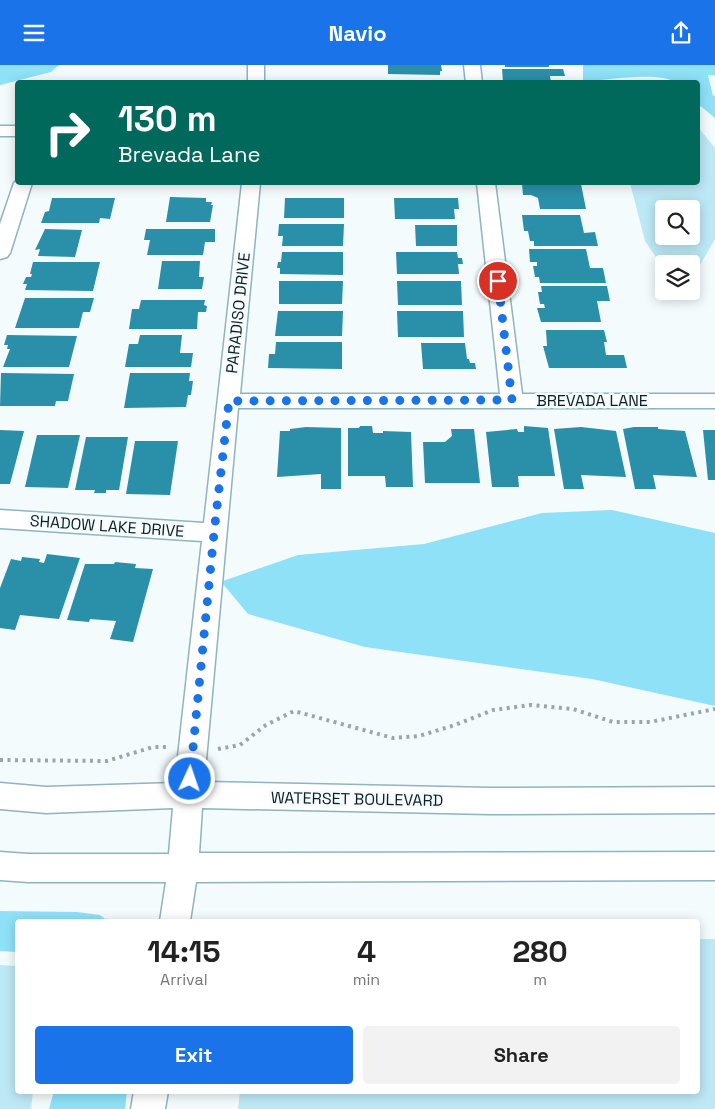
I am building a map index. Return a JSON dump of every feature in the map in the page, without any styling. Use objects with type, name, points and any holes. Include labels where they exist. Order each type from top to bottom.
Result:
[{"type":"street","points":[[256,65],[256,80]]},
{"type":"street","points":[[472,65],[474,80]]},
{"type":"street","points":[[0,131],[15,131]]},
{"type":"street","points":[[0,253],[21,185]]},
{"type":"street","name":"PARADISO DRIVE","points":[[176,919],[183,867],[192,749],[251,185]]},
{"type":"street","points":[[486,185],[512,400]]},
{"type":"street","name":"BREVADA LANE","points":[[229,401],[715,401]]},
{"type":"street","name":"SHADOW LAKE DRIVE","points":[[0,519],[214,533]]},
{"type":"street","name":"WATERSET BOULEVARD","points":[[0,796],[46,800],[189,795],[490,801],[715,800]]},
{"type":"street","points":[[0,866],[28,868],[715,866]]},
{"type":"street","points":[[148,1109],[150,1094]]},
{"type":"path","points":[[0,760],[107,761],[153,747],[226,749],[244,744],[264,726],[294,711],[393,738],[419,736],[455,725],[493,710],[531,705],[573,709],[613,722],[650,723],[715,709]]},
{"type":"shaded area","points":[[0,65],[59,65],[51,72],[0,85]]},
{"type":"shaded area","points":[[583,65],[715,65],[715,75],[708,75],[713,96],[715,95],[715,118],[700,106],[700,80],[669,80],[645,77],[583,80]]},
{"type":"shaded area","points":[[700,129],[715,148],[715,239],[700,265],[700,255],[655,256],[645,241],[631,185],[700,185]]},
{"type":"shaded area","points":[[612,510],[715,533],[715,706],[592,679],[365,647],[248,614],[223,584],[223,581],[298,555],[424,544],[542,513]]},
{"type":"shaded area","points":[[0,911],[77,912],[100,915],[105,919],[15,919],[15,952],[0,951]]},
{"type":"shaded area","points":[[700,939],[715,939],[715,1109],[238,1109],[240,1094],[700,1094]]},
{"type":"shaded area","points":[[0,965],[15,966],[15,1094],[33,1094],[31,1109],[0,1109]]},
{"type":"shaded area","points":[[53,1094],[127,1094],[125,1109],[49,1109]]},
{"type":"building","points":[[388,65],[441,65],[442,71],[440,71],[440,75],[388,74]]},
{"type":"building","points":[[505,65],[549,65],[549,67],[505,67]]},
{"type":"building","points":[[502,69],[563,69],[565,76],[550,76],[551,80],[503,80]]},
{"type":"building","points":[[522,185],[581,185],[586,209],[540,209],[538,198],[531,195],[523,195]]},
{"type":"building","points":[[170,197],[206,198],[206,202],[212,202],[211,205],[213,205],[210,222],[166,222]]},
{"type":"building","points":[[52,198],[115,198],[110,219],[100,218],[99,223],[41,223],[45,212],[49,211]]},
{"type":"building","points":[[285,198],[344,198],[344,218],[284,218]]},
{"type":"building","points":[[394,198],[458,198],[459,209],[454,209],[455,219],[395,219]]},
{"type":"building","points":[[522,215],[580,215],[584,233],[595,232],[598,246],[534,246],[534,241],[530,241],[528,231],[524,231]]},
{"type":"building","points":[[279,224],[344,224],[343,246],[282,246],[283,236],[278,236]]},
{"type":"building","points":[[415,225],[457,225],[457,246],[416,246]]},
{"type":"building","points":[[45,229],[82,230],[75,257],[38,256],[40,249],[35,250]]},
{"type":"building","points":[[146,229],[215,229],[215,242],[205,242],[203,255],[147,255],[150,240],[144,240]]},
{"type":"building","points":[[529,249],[586,249],[590,268],[603,268],[606,283],[540,283],[539,277],[535,277],[533,266],[537,266],[537,262],[530,262]]},
{"type":"building","points":[[282,252],[343,252],[343,275],[280,274],[280,268],[277,268],[278,262],[281,262]]},
{"type":"building","points":[[396,252],[457,252],[458,258],[462,258],[463,264],[458,264],[459,274],[397,274]]},
{"type":"building","points":[[162,261],[200,261],[199,277],[204,277],[202,289],[158,289]]},
{"type":"building","points":[[33,262],[100,262],[93,291],[25,290],[27,284],[23,284],[26,277],[31,277]]},
{"type":"building","points":[[279,281],[343,281],[342,304],[279,304]]},
{"type":"building","points":[[397,281],[461,281],[462,305],[398,305]]},
{"type":"building","points":[[541,286],[607,286],[610,301],[597,301],[601,322],[541,322],[537,308],[545,308],[544,304],[540,304],[538,292],[542,292]]},
{"type":"building","points":[[25,298],[94,298],[90,312],[83,312],[79,328],[15,328]]},
{"type":"building","points":[[141,300],[205,300],[204,305],[207,306],[206,312],[198,312],[197,329],[129,329],[132,309],[139,309]]},
{"type":"building","points":[[278,311],[343,311],[342,336],[275,336]]},
{"type":"building","points":[[397,311],[463,311],[464,337],[398,337]]},
{"type":"building","points":[[546,330],[604,330],[607,342],[604,342],[606,355],[624,355],[627,368],[549,368],[543,346],[547,346]]},
{"type":"building","points":[[7,335],[77,336],[69,367],[3,367],[10,349],[7,349],[8,345],[4,345]]},
{"type":"building","points":[[140,335],[182,335],[180,353],[193,353],[191,367],[125,367],[129,344],[138,344]]},
{"type":"building","points":[[276,342],[342,342],[342,369],[268,368],[269,354],[275,354]]},
{"type":"building","points":[[421,343],[465,343],[467,359],[469,359],[470,363],[475,363],[476,369],[423,369]]},
{"type":"building","points":[[1,373],[74,374],[68,401],[56,401],[55,406],[0,406]]},
{"type":"building","points":[[130,373],[190,373],[189,381],[193,381],[191,395],[188,395],[186,407],[124,408]]},
{"type":"building","points":[[360,426],[372,426],[373,433],[383,433],[383,431],[411,432],[413,487],[386,487],[385,476],[348,476],[348,428],[359,428]]},
{"type":"building","points":[[524,426],[548,428],[555,476],[518,476],[519,487],[492,487],[486,432],[517,429],[518,432],[524,432]]},
{"type":"building","points":[[306,427],[341,428],[341,489],[321,489],[321,474],[277,477],[280,431],[290,431],[290,429]]},
{"type":"building","points":[[581,427],[616,431],[626,477],[581,475],[584,489],[564,489],[554,429]]},
{"type":"building","points":[[658,427],[658,429],[685,431],[697,477],[653,475],[656,489],[635,489],[623,429]]},
{"type":"building","points":[[451,429],[474,429],[480,483],[425,483],[423,442],[445,442],[452,436]]},
{"type":"building","points":[[0,430],[24,431],[10,484],[0,484]]},
{"type":"building","points":[[703,430],[715,430],[715,480],[708,480]]},
{"type":"building","points":[[37,435],[80,435],[68,488],[25,487]]},
{"type":"building","points":[[86,437],[128,437],[119,490],[106,490],[106,493],[94,493],[95,490],[75,490]]},
{"type":"building","points":[[135,441],[178,441],[170,495],[126,494]]},
{"type":"building","points":[[47,554],[80,558],[59,619],[20,615],[15,630],[0,628],[0,588],[11,559],[21,561],[22,557],[40,559],[39,562],[44,563]]},
{"type":"building","points":[[115,562],[136,564],[135,568],[153,569],[133,642],[110,639],[116,621],[90,619],[89,622],[67,620],[85,564],[114,564]]},
{"type":"route","points":[[190,779],[229,401],[512,400],[498,281]]}]
